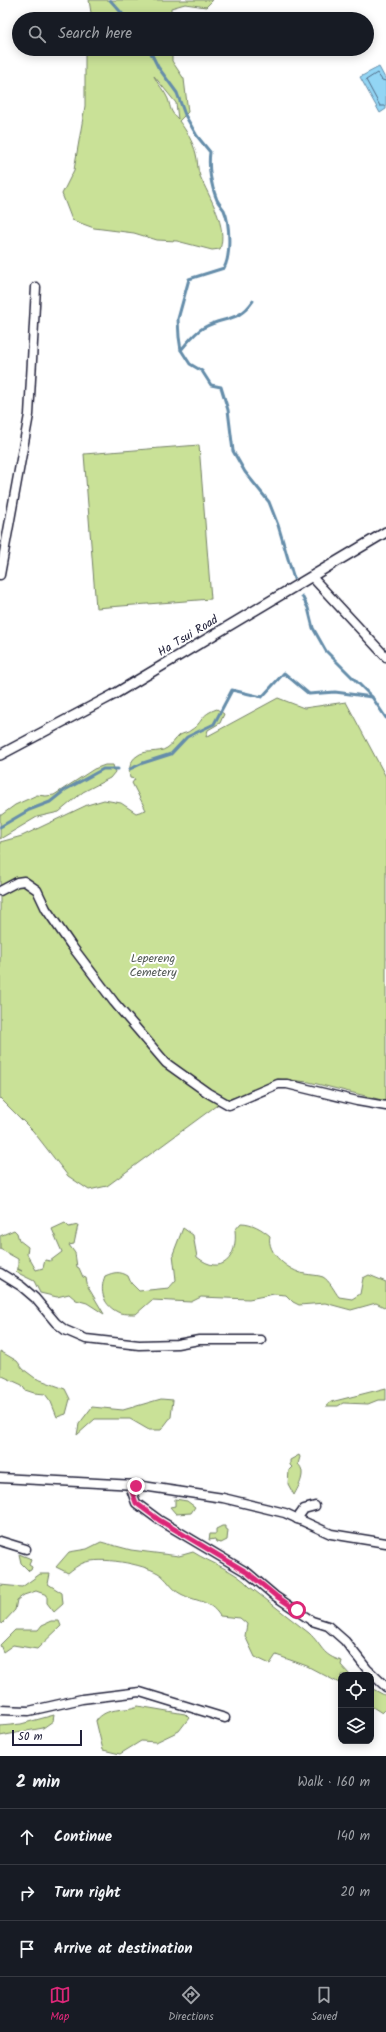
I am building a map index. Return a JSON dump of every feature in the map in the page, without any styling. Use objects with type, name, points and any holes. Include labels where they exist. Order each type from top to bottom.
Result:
[{"type":"street","points":[[0,575],[29,415],[36,287]]},
{"type":"street","name":"Ha Tsui Road","points":[[0,755],[113,694],[386,532]]},
{"type":"street","points":[[312,576],[386,657]]},
{"type":"street","points":[[0,891],[17,882],[24,881],[37,890],[46,909],[71,945],[119,1008],[166,1063],[208,1093],[229,1105],[278,1084],[287,1084],[357,1101],[386,1106]]},
{"type":"street","points":[[0,1273],[21,1286],[35,1298],[56,1323],[65,1330],[86,1339],[139,1345],[177,1344],[199,1340],[261,1340]]},
{"type":"street","points":[[0,1478],[130,1486],[223,1498],[284,1513],[331,1534],[386,1543]]},
{"type":"street","points":[[130,1486],[136,1503],[159,1520],[248,1573],[276,1596],[312,1621],[328,1626],[345,1641],[366,1669],[386,1687]]},
{"type":"street","points":[[297,1519],[304,1509],[315,1506]]},
{"type":"street","points":[[0,1541],[26,1549]]},
{"type":"street","points":[[0,1710],[29,1711],[82,1699],[140,1692],[225,1718]]},
{"type":"green space","points":[[89,0],[213,0],[206,7],[185,4],[171,8],[171,12],[91,12]]},
{"type":"green space","points":[[85,56],[172,56],[172,61],[184,79],[188,112],[179,121],[187,132],[193,145],[197,157],[199,173],[220,221],[222,240],[220,249],[212,250],[177,241],[157,240],[134,233],[94,228],[72,220],[62,194],[74,170],[85,106]],"holes":[[[154,76],[176,103],[178,119],[172,112],[167,96]]]},
{"type":"green space","points":[[199,445],[211,599],[96,608],[84,454]]},
{"type":"green space","name":"Lepereng Cemetery","points":[[278,698],[304,708],[346,702],[386,777],[386,1101],[309,1082],[277,1079],[249,1094],[224,1100],[107,1186],[89,1190],[68,1176],[33,1131],[0,1098],[0,842],[22,836],[87,805],[104,800],[121,803],[136,813],[146,810],[132,783],[135,779],[130,778],[130,766],[135,758],[140,754],[160,751],[167,748],[180,735],[195,727],[204,716],[211,711],[217,709],[224,714],[220,723],[208,730],[206,737]]},
{"type":"green space","points":[[105,765],[113,765],[115,772],[110,778],[83,792],[59,812],[37,817],[0,839],[0,816],[15,805],[37,795],[54,795],[94,769]]},
{"type":"green space","points":[[65,1223],[69,1227],[78,1225],[74,1244],[69,1245],[75,1253],[77,1267],[79,1268],[83,1277],[86,1278],[88,1287],[104,1314],[87,1303],[76,1300],[69,1294],[57,1297],[40,1293],[34,1281],[16,1272],[17,1269],[22,1271],[18,1269],[18,1259],[0,1249],[0,1236],[14,1230],[17,1233],[19,1240],[28,1247],[27,1254],[36,1270],[43,1268],[45,1260],[50,1261],[62,1252],[52,1229]]},
{"type":"green space","points":[[241,1223],[253,1225],[267,1233],[270,1236],[272,1249],[280,1260],[292,1269],[299,1272],[323,1277],[339,1297],[352,1299],[360,1294],[363,1278],[369,1275],[386,1282],[386,1308],[376,1303],[351,1310],[325,1303],[299,1305],[293,1302],[286,1295],[274,1294],[249,1299],[201,1297],[191,1302],[152,1300],[136,1314],[120,1313],[114,1310],[106,1302],[102,1287],[103,1282],[105,1276],[114,1273],[122,1273],[128,1276],[131,1283],[139,1291],[169,1288],[176,1280],[173,1254],[183,1228],[193,1235],[197,1257],[206,1263],[214,1265],[221,1264],[231,1256],[234,1248],[235,1230]]},
{"type":"green space","points":[[0,1351],[17,1361],[23,1369],[35,1378],[65,1389],[70,1399],[66,1414],[57,1417],[51,1402],[45,1394],[25,1390],[22,1385],[0,1375]]},
{"type":"green space","points":[[386,1388],[386,1400],[378,1400],[368,1404],[343,1403],[338,1406],[326,1406],[331,1402]]},
{"type":"green space","points":[[161,1399],[173,1400],[171,1417],[161,1430],[149,1430],[130,1419],[95,1419],[77,1435],[79,1424],[92,1407],[123,1410]]},
{"type":"green space","points":[[299,1455],[300,1457],[298,1464],[301,1467],[302,1475],[294,1495],[288,1484],[289,1470],[292,1467],[290,1465],[290,1460]]},
{"type":"green space","points":[[175,1499],[187,1501],[195,1507],[191,1513],[176,1514],[170,1507],[175,1506]]},
{"type":"green space","points":[[225,1526],[225,1529],[228,1530],[227,1540],[221,1543],[216,1542],[215,1539],[209,1540],[210,1534],[216,1534],[216,1529]]},
{"type":"green space","points":[[101,1542],[131,1550],[179,1556],[193,1552],[244,1581],[309,1633],[326,1653],[335,1659],[342,1661],[341,1665],[347,1672],[338,1672],[338,1682],[307,1666],[276,1655],[270,1664],[255,1657],[245,1636],[247,1624],[240,1618],[220,1616],[207,1604],[187,1597],[175,1590],[161,1575],[151,1570],[132,1564],[100,1560],[83,1563],[68,1573],[56,1567],[69,1552],[87,1549]]},
{"type":"green space","points":[[19,1554],[31,1560],[29,1565],[32,1567],[31,1570],[29,1571],[21,1563]]},
{"type":"green space","points":[[40,1574],[50,1574],[48,1584],[62,1593],[63,1604],[54,1612],[47,1603],[47,1595],[36,1591],[24,1595],[17,1600],[15,1610],[2,1624],[0,1623],[0,1585],[22,1587]]},
{"type":"green space","points":[[51,1621],[59,1621],[61,1626],[37,1649],[13,1645],[3,1652],[0,1645],[15,1630],[38,1630],[42,1625]]},
{"type":"green space","points":[[374,1690],[386,1696],[386,1709],[382,1713],[374,1708]]},
{"type":"green space","points":[[138,1706],[185,1714],[189,1718],[179,1731],[156,1742],[141,1741],[120,1754],[103,1750],[96,1721],[100,1716],[110,1711]]},
{"type":"green space","points":[[54,1715],[53,1721],[43,1728],[0,1736],[0,1726],[21,1724]]},
{"type":"water","points":[[379,67],[386,80],[386,109],[380,113],[360,77]]},
{"type":"waterway","points":[[110,0],[121,12]]},
{"type":"waterway","points":[[152,56],[158,67],[177,93],[185,115],[197,136],[210,152],[209,164],[215,195],[224,210],[228,223],[229,248],[224,268],[189,279],[178,319],[181,350],[190,364],[202,371],[211,385],[221,387],[228,410],[233,451],[245,472],[269,502],[278,525],[294,579]]},
{"type":"waterway","points":[[181,350],[200,330],[211,324],[242,313],[253,301]]},
{"type":"waterway","points":[[302,596],[308,608],[313,628],[326,651],[372,697],[386,718]]},
{"type":"waterway","points":[[130,769],[171,754],[187,737],[214,724],[232,690],[262,697],[284,673],[309,694],[335,692],[372,697]]},
{"type":"waterway","points":[[0,827],[29,810],[50,802],[65,790],[103,769],[118,769]]},
{"type":"route","points":[[136,1486],[130,1486],[136,1503],[159,1520],[248,1573],[276,1596],[297,1610]]}]
